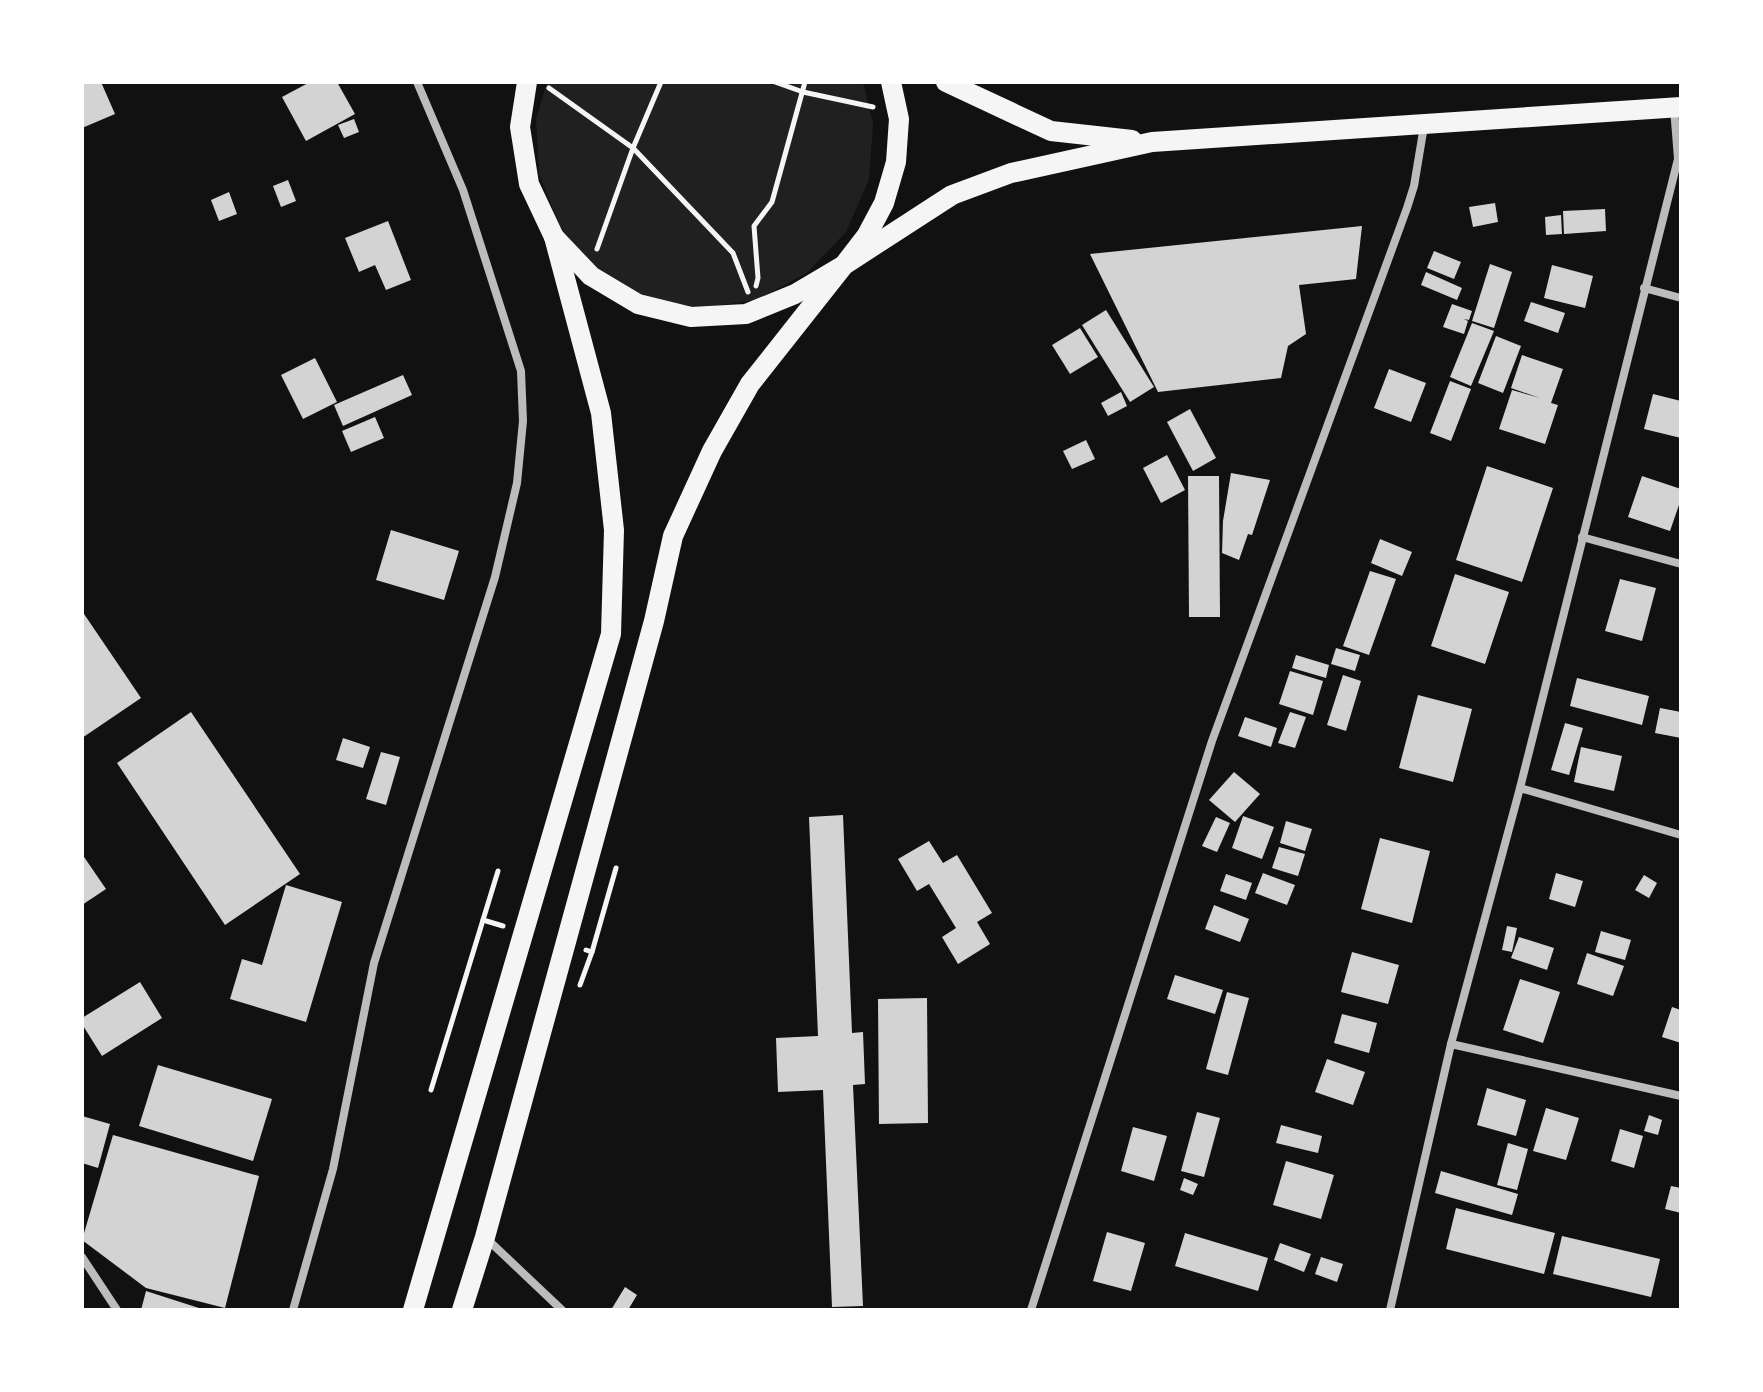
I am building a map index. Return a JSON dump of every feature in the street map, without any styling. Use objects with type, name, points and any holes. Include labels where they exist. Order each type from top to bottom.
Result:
[{"type":"highway","points":[[413,1310],[611,634],[614,530],[601,413],[554,237],[529,184],[520,127],[527,82]]},
{"type":"highway","points":[[462,1310],[485,1237],[654,621],[673,536],[712,451],[750,384],[867,235],[884,203],[896,162],[899,119],[891,82]]},
{"type":"highway","points":[[946,82],[1051,131],[1152,142]]},
{"type":"highway","points":[[554,237],[586,271],[638,304],[691,317],[746,314],[795,294],[952,195],[1011,173],[1152,142],[1678,108]]},
{"type":"street","points":[[293,1310],[333,1169],[374,963],[495,577],[517,483],[523,421],[521,371],[463,190],[417,82]]},
{"type":"street","points":[[1390,1310],[1451,1044],[1520,788],[1644,288],[1679,160],[1678,108]]},
{"type":"street","points":[[1031,1310],[1212,741],[1407,208],[1414,186],[1424,125]]},
{"type":"street","points":[[1644,288],[1681,298]]},
{"type":"street","points":[[1582,537],[1681,564]]},
{"type":"street","points":[[1520,788],[1681,835]]},
{"type":"street","points":[[1451,1044],[1681,1096]]},
{"type":"street","points":[[485,1237],[562,1310]]},
{"type":"street","points":[[82,1257],[117,1310]]},
{"type":"path","points":[[542,82],[633,148],[733,253],[752,300],[758,278],[754,226],[772,202],[805,82]]},
{"type":"path","points":[[586,271],[592,264],[633,148],[661,82]]},
{"type":"path","points":[[775,82],[803,92],[869,106],[899,119]]},
{"type":"path","points":[[483,920],[498,871]]},
{"type":"shaded area","points":[[547,82],[863,82],[873,124],[869,180],[846,232],[807,273],[757,300],[701,308],[646,298],[597,270],[560,227],[539,174],[536,119]]},
{"type":"building","points":[[82,82],[101,82],[115,114],[82,128]]},
{"type":"building","points":[[310,82],[337,82],[355,114],[306,141],[282,97]]},
{"type":"building","points":[[354,119],[359,132],[344,138],[338,125]]},
{"type":"building","points":[[288,180],[296,201],[281,207],[273,186]]},
{"type":"building","points":[[229,192],[237,214],[219,221],[211,200]]},
{"type":"building","points":[[1495,203],[1498,222],[1473,227],[1469,207]]},
{"type":"building","points":[[1605,209],[1606,231],[1564,234],[1563,211]]},
{"type":"building","points":[[1561,215],[1562,234],[1546,235],[1545,217]]},
{"type":"building","points":[[388,221],[411,280],[386,290],[375,265],[359,272],[345,238]]},
{"type":"building","points":[[1362,226],[1356,279],[1299,285],[1306,334],[1288,346],[1281,378],[1158,392],[1090,254]]},
{"type":"building","points":[[1434,251],[1461,262],[1454,279],[1427,268]]},
{"type":"building","points":[[1490,264],[1512,272],[1494,328],[1472,321]]},
{"type":"building","points":[[1552,265],[1593,276],[1585,308],[1544,298]]},
{"type":"building","points":[[1426,272],[1462,288],[1457,300],[1421,285]]},
{"type":"building","points":[[1531,302],[1565,313],[1558,333],[1524,321]]},
{"type":"building","points":[[1452,304],[1472,311],[1469,320],[1464,319],[1468,321],[1464,334],[1443,327]]},
{"type":"building","points":[[1106,310],[1154,387],[1130,402],[1082,325]]},
{"type":"building","points":[[1472,323],[1494,331],[1471,386],[1450,377]]},
{"type":"building","points":[[1080,328],[1098,357],[1070,374],[1052,345]]},
{"type":"building","points":[[1496,336],[1521,346],[1503,393],[1478,383]]},
{"type":"building","points":[[1522,355],[1563,369],[1551,403],[1558,405],[1545,444],[1499,429],[1512,390],[1540,398],[1511,388]]},
{"type":"building","points":[[315,358],[337,402],[303,419],[281,375]]},
{"type":"building","points":[[1389,369],[1426,383],[1411,422],[1374,408]]},
{"type":"building","points":[[403,375],[412,395],[343,426],[334,405]]},
{"type":"building","points":[[1450,381],[1471,389],[1451,441],[1430,433]]},
{"type":"building","points":[[1121,392],[1127,406],[1108,416],[1101,403]]},
{"type":"building","points":[[1653,394],[1681,401],[1681,438],[1644,429]]},
{"type":"building","points":[[1190,409],[1216,458],[1193,471],[1167,422]]},
{"type":"building","points":[[375,417],[384,438],[351,452],[342,431]]},
{"type":"building","points":[[1086,440],[1095,459],[1072,469],[1063,451]]},
{"type":"building","points":[[1167,455],[1185,490],[1161,503],[1143,468]]},
{"type":"building","points":[[1487,466],[1553,488],[1522,582],[1456,560]]},
{"type":"building","points":[[1231,473],[1270,480],[1252,535],[1248,534],[1239,560],[1222,553],[1223,521]]},
{"type":"building","points":[[1188,476],[1219,476],[1220,617],[1189,617]]},
{"type":"building","points":[[1642,476],[1681,489],[1681,499],[1670,531],[1628,517]]},
{"type":"building","points":[[391,530],[459,551],[444,600],[376,580]]},
{"type":"building","points":[[1380,539],[1412,552],[1402,576],[1371,563]]},
{"type":"building","points":[[1370,571],[1396,579],[1369,655],[1343,646]]},
{"type":"building","points":[[1455,574],[1509,592],[1485,664],[1431,646]]},
{"type":"building","points":[[1620,579],[1656,588],[1642,641],[1605,631]]},
{"type":"building","points":[[82,611],[141,698],[82,738]]},
{"type":"building","points":[[1336,648],[1360,655],[1355,671],[1331,664]]},
{"type":"building","points":[[1296,655],[1329,665],[1326,678],[1292,668]]},
{"type":"building","points":[[1290,671],[1323,681],[1313,715],[1279,704]]},
{"type":"building","points":[[1343,675],[1361,681],[1346,731],[1327,725]]},
{"type":"building","points":[[1577,678],[1649,696],[1642,725],[1570,706]]},
{"type":"building","points":[[1418,695],[1472,709],[1453,782],[1399,768]]},
{"type":"building","points":[[1660,708],[1681,712],[1681,738],[1655,733]]},
{"type":"building","points":[[191,712],[300,874],[225,925],[117,763]]},
{"type":"building","points":[[1290,712],[1306,717],[1295,748],[1278,743]]},
{"type":"building","points":[[1245,717],[1277,728],[1271,747],[1238,736]]},
{"type":"building","points":[[1565,723],[1583,728],[1569,775],[1551,770]]},
{"type":"building","points":[[343,738],[370,747],[363,768],[336,760]]},
{"type":"building","points":[[1581,747],[1622,756],[1614,791],[1574,782]]},
{"type":"building","points":[[381,752],[400,757],[386,805],[366,799]]},
{"type":"building","points":[[1234,772],[1260,794],[1235,822],[1209,800]]},
{"type":"building","points":[[843,815],[852,1033],[863,1032],[865,1084],[853,1085],[863,1306],[832,1307],[823,1090],[778,1092],[776,1038],[818,1036],[809,817]]},
{"type":"building","points":[[1243,816],[1274,827],[1262,859],[1232,848]]},
{"type":"building","points":[[1216,817],[1230,823],[1217,852],[1202,846]]},
{"type":"building","points":[[1286,821],[1312,829],[1305,851],[1280,843]]},
{"type":"building","points":[[1380,838],[1430,851],[1412,923],[1361,909]]},
{"type":"building","points":[[929,841],[943,863],[957,855],[992,913],[977,922],[990,944],[958,964],[942,937],[956,928],[929,884],[917,891],[898,859]]},
{"type":"building","points":[[1279,847],[1305,854],[1298,876],[1272,868]]},
{"type":"building","points":[[82,854],[106,889],[82,905]]},
{"type":"building","points":[[1263,873],[1295,885],[1287,905],[1255,893]]},
{"type":"building","points":[[1556,873],[1583,881],[1575,907],[1549,899]]},
{"type":"building","points":[[1226,874],[1252,883],[1246,900],[1220,891]]},
{"type":"building","points":[[1644,875],[1657,883],[1649,898],[1635,890]]},
{"type":"building","points":[[286,885],[342,902],[306,1022],[230,999],[242,959],[262,965]]},
{"type":"building","points":[[1214,905],[1249,919],[1240,942],[1205,929]]},
{"type":"building","points":[[1507,926],[1517,928],[1512,952],[1502,950]]},
{"type":"building","points":[[1601,931],[1631,940],[1625,960],[1595,952]]},
{"type":"building","points":[[1519,937],[1554,948],[1547,970],[1511,958]]},
{"type":"building","points":[[1352,952],[1399,965],[1388,1004],[1341,992]]},
{"type":"building","points":[[1587,953],[1624,966],[1613,996],[1577,984]]},
{"type":"building","points":[[1175,975],[1223,990],[1215,1014],[1167,999]]},
{"type":"building","points":[[1520,979],[1560,992],[1543,1043],[1503,1030]]},
{"type":"building","points":[[140,982],[162,1018],[102,1056],[82,1024],[82,1018]]},
{"type":"building","points":[[1227,992],[1249,998],[1228,1075],[1206,1069]]},
{"type":"building","points":[[927,998],[928,1123],[879,1124],[878,999]]},
{"type":"building","points":[[1672,1007],[1681,1010],[1681,1043],[1662,1037]]},
{"type":"building","points":[[1342,1014],[1377,1023],[1369,1053],[1334,1043]]},
{"type":"building","points":[[1327,1059],[1365,1072],[1353,1105],[1315,1092]]},
{"type":"building","points":[[158,1065],[272,1099],[253,1161],[139,1126]]},
{"type":"building","points":[[1487,1088],[1526,1100],[1516,1136],[1477,1125]]},
{"type":"building","points":[[1546,1108],[1579,1118],[1566,1160],[1533,1151]]},
{"type":"building","points":[[1197,1112],[1220,1118],[1204,1177],[1181,1171]]},
{"type":"building","points":[[1649,1115],[1662,1120],[1658,1135],[1644,1131]]},
{"type":"building","points":[[82,1116],[110,1124],[98,1168],[82,1163]]},
{"type":"building","points":[[1281,1125],[1322,1136],[1318,1153],[1276,1143]]},
{"type":"building","points":[[1133,1127],[1167,1136],[1154,1181],[1121,1171]]},
{"type":"building","points":[[1620,1129],[1643,1136],[1634,1168],[1611,1161]]},
{"type":"building","points":[[113,1135],[259,1176],[225,1308],[146,1288],[82,1240]]},
{"type":"building","points":[[1508,1143],[1528,1149],[1517,1190],[1497,1185]]},
{"type":"building","points":[[1286,1161],[1334,1175],[1321,1219],[1273,1205]]},
{"type":"building","points":[[1441,1171],[1518,1194],[1512,1215],[1435,1193]]},
{"type":"building","points":[[1184,1178],[1198,1184],[1193,1195],[1180,1190]]},
{"type":"building","points":[[1671,1186],[1681,1188],[1681,1213],[1665,1209]]},
{"type":"building","points":[[1456,1208],[1555,1233],[1544,1274],[1446,1249]]},
{"type":"building","points":[[1107,1232],[1145,1243],[1131,1291],[1093,1281]]},
{"type":"building","points":[[1185,1233],[1268,1258],[1258,1291],[1175,1266]]},
{"type":"building","points":[[1562,1236],[1660,1259],[1651,1297],[1553,1274]]},
{"type":"building","points":[[1280,1243],[1311,1254],[1304,1272],[1274,1260]]},
{"type":"building","points":[[1321,1257],[1343,1264],[1337,1282],[1315,1274]]},
{"type":"building","points":[[625,1287],[637,1295],[628,1310],[611,1310]]},
{"type":"building","points":[[146,1291],[202,1309],[202,1310],[141,1310]]}]
